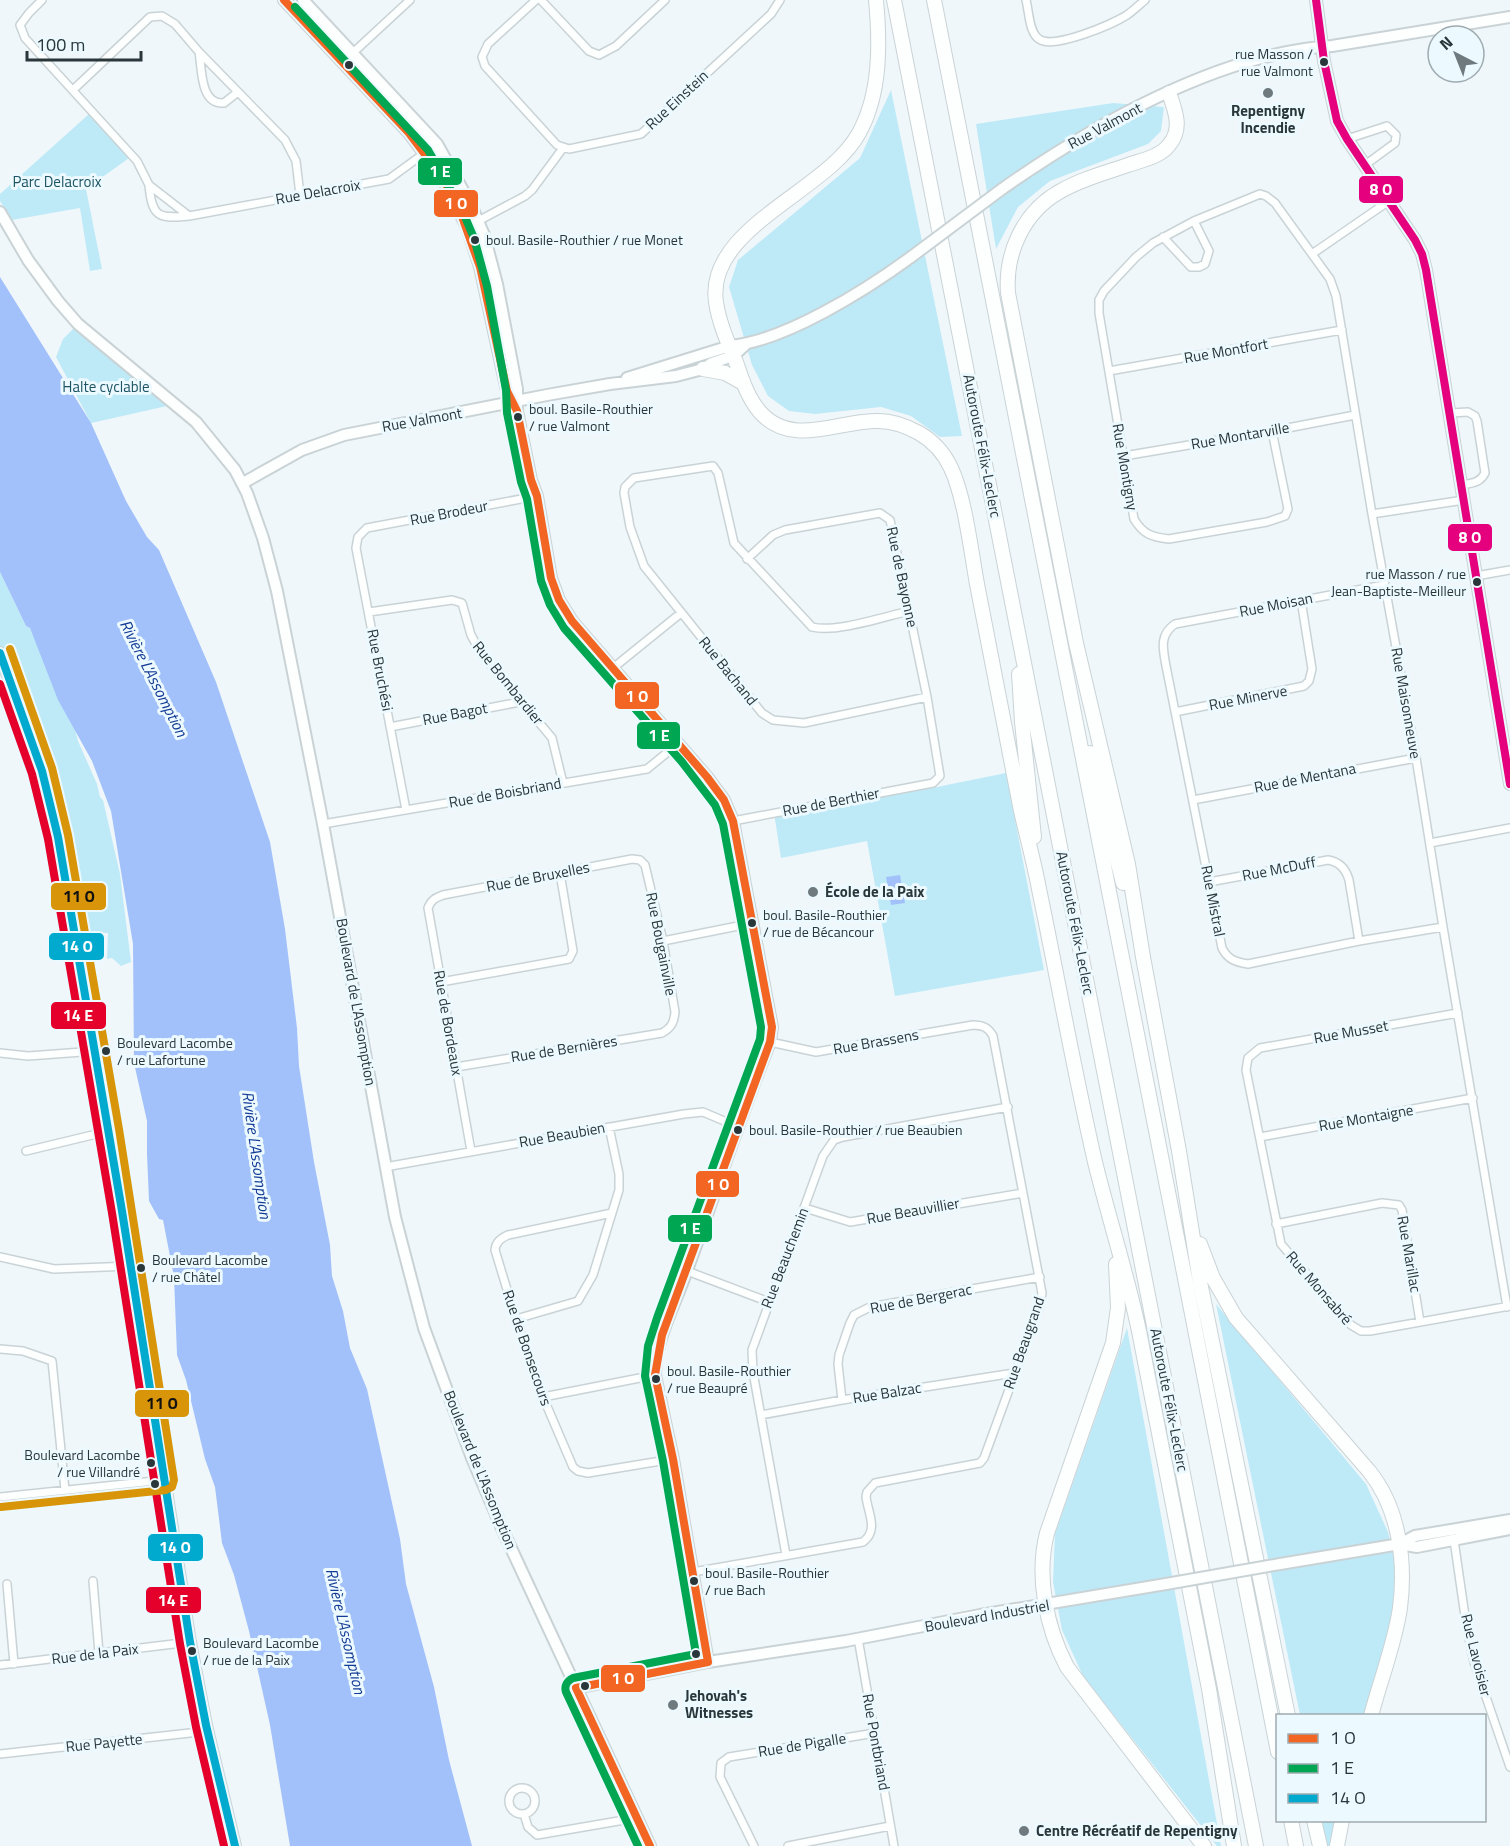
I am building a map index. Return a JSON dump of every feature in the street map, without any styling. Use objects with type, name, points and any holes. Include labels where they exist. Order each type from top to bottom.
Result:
[{"type":"highway","points":[[876,0],[878,36],[875,78],[867,115],[857,136],[844,154],[830,167],[738,241],[728,252],[720,265],[716,282],[716,301],[743,382],[760,412],[768,420],[783,427],[812,431],[868,421],[904,425],[926,437],[947,461],[953,474],[965,522],[1078,1086],[1113,1235],[1128,1283],[1139,1331],[1209,1689],[1234,1846]]},
{"type":"highway","name":"Autoroute Félix-Leclerc","points":[[894,0],[1256,1846]]},
{"type":"highway","points":[[934,0],[1276,1742]]},
{"type":"highway","points":[[1169,93],[1177,121],[1175,134],[1169,145],[1154,155],[1074,184],[1046,200],[1030,217],[1019,234],[1011,256],[1007,278],[1010,309],[1085,684],[1125,847],[1200,1282],[1288,1714]]},
{"type":"highway","points":[[703,369],[724,373],[743,382]]},
{"type":"highway","points":[[1016,624],[1022,722],[1039,885]]},
{"type":"highway","points":[[1064,665],[1102,793],[1143,957]]},
{"type":"highway","points":[[1189,1213],[1210,1272],[1227,1304],[1257,1343],[1375,1477],[1389,1505],[1400,1544],[1400,1610],[1372,1714]]},
{"type":"highway","points":[[1113,1235],[1118,1284],[1116,1330],[1108,1362],[1047,1533],[1042,1564],[1047,1606],[1055,1642],[1071,1672],[1204,1846]]},
{"type":"highway","points":[[1291,1822],[1296,1846]]},
{"type":"highway","points":[[1314,1822],[1320,1846]]},
{"type":"highway","points":[[1337,1846],[1342,1822]]},
{"type":"street","name":"Rue Delacroix","points":[[42,0],[20,25],[25,38],[138,161],[148,185],[151,203],[157,213],[169,219],[389,179],[436,144]]},
{"type":"street","points":[[284,0],[424,152],[442,177],[467,227],[483,276],[507,391],[515,405],[531,480],[537,496],[551,578],[559,600],[572,621],[679,742],[724,800],[734,821],[772,1027],[770,1042],[736,1126],[655,1363],[655,1375],[673,1459],[708,1662]]},
{"type":"street","points":[[303,0],[436,144],[459,180],[478,221],[497,284],[517,389],[515,405]]},
{"type":"street","points":[[343,62],[410,0]]},
{"type":"street","points":[[467,227],[525,196],[563,148],[557,145],[484,66],[482,57],[488,44],[539,0],[589,51],[599,55],[616,46],[665,0]]},
{"type":"street","name":"Rue Einstein","points":[[563,148],[569,149],[641,134],[771,14],[780,0]]},
{"type":"street","points":[[1026,0],[1034,34],[1043,42],[1059,42],[1092,31],[1127,15],[1145,0]]},
{"type":"street","points":[[1132,0],[1134,8]]},
{"type":"street","points":[[1316,0],[1322,47],[1337,121],[1422,254],[1439,337],[1510,784]]},
{"type":"street","points":[[74,90],[150,18],[162,15],[170,19],[289,147],[296,161],[300,195]]},
{"type":"street","name":"Rue Valmont","points":[[243,483],[302,450],[337,437],[360,431],[515,405],[610,384],[731,351],[785,330],[835,305],[911,257],[1002,189],[1086,134],[1169,93],[1236,66],[1282,54],[1510,17]]},
{"type":"street","points":[[199,52],[207,95],[213,101],[224,103],[238,92]]},
{"type":"street","points":[[1347,139],[1379,127],[1387,126],[1392,129],[1396,135],[1395,143],[1365,165]]},
{"type":"street","name":"Rue Delacroix","points":[[148,185],[189,216]]},
{"type":"street","name":"Rue Maisonneuve","points":[[1099,313],[1100,300],[1113,280],[1136,257],[1163,237],[1194,221],[1260,194],[1275,203],[1334,288],[1509,1307]]},
{"type":"street","points":[[1312,254],[1389,201]]},
{"type":"street","name":"Boulevard de L'Assomption","points":[[0,212],[42,280],[72,316],[119,359],[153,384],[192,418],[243,483],[272,566],[323,824],[394,1217],[433,1354],[504,1533],[650,1846]]},
{"type":"street","points":[[1163,237],[1191,267],[1205,264],[1209,251],[1194,221]]},
{"type":"street","name":"Rue Montigny","points":[[1099,313],[1134,519],[1142,531],[1160,538],[1180,537],[1267,522],[1285,516],[1288,509],[1272,431]]},
{"type":"street","name":"Rue Montfort","points":[[1109,371],[1342,330]]},
{"type":"street","name":"Rue Valmont","points":[[610,384],[658,380],[703,369],[731,351]]},
{"type":"street","points":[[1450,413],[1468,412],[1473,414],[1477,421],[1485,474],[1475,483],[1462,485]]},
{"type":"street","name":"Rue Montarville","points":[[1124,456],[1355,415]]},
{"type":"street","name":"Rue Bachand","points":[[747,559],[734,543],[718,473],[713,466],[640,476],[625,487],[630,527],[644,566],[762,713],[773,720],[804,723],[927,697]]},
{"type":"street","name":"Rue Brodeur","points":[[363,532],[367,528],[537,496]]},
{"type":"street","points":[[1372,514],[1464,500]]},
{"type":"street","name":"Rue de Bayonne","points":[[747,559],[773,535],[785,530],[880,513],[890,520],[927,697],[940,772],[940,776],[929,783]]},
{"type":"street","name":"Rue Bruchési","points":[[363,532],[358,537],[356,548],[406,810]]},
{"type":"street","points":[[747,559],[812,627],[822,629],[837,627],[909,611]]},
{"type":"street","points":[[1476,576],[1510,570]]},
{"type":"street","name":"Rue Moisan","points":[[1169,628],[1175,624],[1384,585]]},
{"type":"street","name":"Rue Bombardier","points":[[369,612],[452,600],[462,603],[473,640],[520,702],[552,738],[563,783]]},
{"type":"street","name":"Rue Minerve","points":[[1175,712],[1304,686],[1309,681],[1312,669],[1301,600]]},
{"type":"street","points":[[613,668],[681,613]]},
{"type":"street","name":"Rue Mistral","points":[[1169,628],[1164,634],[1162,643],[1222,948],[1228,958],[1248,964],[1359,941],[1443,927]]},
{"type":"street","points":[[0,653],[51,802],[96,1051],[190,1642],[235,1846]]},
{"type":"street","name":"Rue Bagot","points":[[390,727],[520,702]]},
{"type":"street","name":"Rue de Boisbriand","points":[[323,824],[647,769],[679,742]]},
{"type":"street","name":"Rue de Mentana","points":[[1193,800],[1416,758]]},
{"type":"street","name":"Rue de Berthier","points":[[734,821],[929,783]]},
{"type":"street","points":[[1430,843],[1510,828]]},
{"type":"street","name":"Rue de Bruxelles","points":[[436,897],[632,859],[640,860]]},
{"type":"street","name":"Rue Bougainville","points":[[640,860],[645,866],[663,941],[675,1012],[670,1029]]},
{"type":"street","name":"Rue McDuff","points":[[1209,882],[1328,860],[1335,861],[1347,872],[1359,941]]},
{"type":"street","points":[[441,982],[569,959],[573,951],[560,873]]},
{"type":"street","name":"Rue de Bordeaux","points":[[436,897],[430,902],[428,908],[471,1151]]},
{"type":"street","points":[[663,941],[753,923]]},
{"type":"street","name":"Rue Musset","points":[[1248,1058],[1260,1048],[1458,1013]]},
{"type":"street","name":"Rue Brassens","points":[[770,1042],[816,1052],[973,1025],[984,1026]]},
{"type":"street","name":"Rue Beaugrand","points":[[786,1555],[858,1544],[870,1537],[872,1525],[866,1497],[874,1483],[980,1462],[984,1458],[1040,1305],[1042,1293],[993,1036],[984,1026]]},
{"type":"street","name":"Rue de Bernières","points":[[456,1067],[662,1033],[670,1029]]},
{"type":"street","points":[[0,1053],[38,1056],[96,1051]]},
{"type":"street","name":"Rue Monsabré","points":[[1248,1058],[1246,1070],[1279,1238],[1284,1249],[1356,1330],[1370,1331],[1509,1307]]},
{"type":"street","name":"Rue Montaigne","points":[[1260,1137],[1473,1098]]},
{"type":"street","name":"Rue Beauchemin","points":[[786,1555],[753,1372],[752,1350],[806,1208],[823,1156],[834,1140],[1008,1107]]},
{"type":"street","name":"Rue Beaubien","points":[[385,1167],[684,1114],[703,1112],[736,1126]]},
{"type":"street","points":[[516,1319],[578,1301],[593,1275],[619,1190],[619,1174],[609,1127]]},
{"type":"street","points":[[26,1150],[109,1131]]},
{"type":"street","name":"Rue Beauvillier","points":[[806,1208],[850,1222],[1023,1193]]},
{"type":"street","name":"Rue Marillac","points":[[1276,1224],[1382,1203],[1399,1205],[1402,1210],[1420,1322]]},
{"type":"street","name":"Rue de Bonsecours","points":[[612,1213],[508,1235],[501,1238],[495,1250],[543,1397],[569,1461],[578,1471],[588,1473],[673,1459]]},
{"type":"street","points":[[0,1257],[54,1269],[131,1266]]},
{"type":"street","points":[[687,1271],[769,1302]]},
{"type":"street","name":"Rue de Bergerac","points":[[843,1400],[837,1364],[850,1323],[854,1315],[860,1311],[870,1307],[1040,1277]]},
{"type":"street","points":[[0,1349],[23,1351],[52,1361],[65,1490]]},
{"type":"street","name":"Rue Balzac","points":[[761,1415],[1014,1373]]},
{"type":"street","points":[[543,1397],[655,1375]]},
{"type":"street","points":[[0,1497],[164,1480]]},
{"type":"street","name":"Boulevard Industriel","points":[[576,1688],[708,1662],[1400,1544],[1415,1536],[1510,1520]]},
{"type":"street","name":"Boulevard Industriel","points":[[1400,1544],[1417,1547],[1510,1529]]},
{"type":"street","name":"Rue Lavoisier","points":[[1454,1540],[1474,1662],[1509,1762]]},
{"type":"street","points":[[693,1572],[786,1555]]},
{"type":"street","points":[[93,1581],[99,1653]]},
{"type":"street","points":[[7,1584],[14,1664]]},
{"type":"street","name":"Rue Pontbriand","points":[[858,1638],[894,1846]]},
{"type":"street","name":"Rue de la Paix","points":[[0,1665],[190,1642]]},
{"type":"street","name":"Rue Payette","points":[[0,1754],[208,1731]]},
{"type":"street","name":"Rue de Pigalle","points":[[754,1846],[720,1777],[721,1763],[729,1757],[875,1733]]},
{"type":"street","points":[[525,1814],[528,1827],[537,1835],[636,1818]]},
{"type":"street","points":[[788,1846],[890,1826]]},
{"type":"green space","points":[[891,90],[962,436],[940,437],[911,416],[881,407],[815,414],[789,411],[768,396],[752,365],[729,287],[738,260],[860,158]]},
{"type":"green space","points":[[1113,103],[1164,107],[1161,131],[1148,144],[1050,181],[1018,207],[996,249],[976,124]]},
{"type":"green space","name":"Parc Delacroix","points":[[89,114],[129,158],[86,189],[102,269],[90,271],[80,208],[12,220],[0,201],[0,194]]},
{"type":"green space","name":"Halte cyclable","points":[[78,324],[176,404],[91,423],[56,357],[63,339]]},
{"type":"green space","points":[[0,572],[26,626],[30,628],[73,721],[78,741],[103,800],[120,874],[131,962],[121,966],[112,958],[107,959],[108,933],[96,933],[84,939],[73,889],[68,890],[51,802],[0,653]]},
{"type":"green space","points":[[1006,773],[1044,970],[895,996],[867,841],[781,858],[774,813],[932,788]]},
{"type":"green space","points":[[1216,1304],[1366,1484],[1388,1532],[1396,1565],[1393,1617],[1366,1714],[1300,1714]]},
{"type":"green space","points":[[1127,1328],[1221,1846],[1217,1846],[1083,1676],[1062,1630],[1053,1582],[1055,1534]]},
{"type":"green space","points":[[1322,1822],[1337,1822],[1330,1846],[1327,1846]]},
{"type":"water","name":"Rivière L'Assomption","points":[[0,277],[91,423],[126,501],[147,537],[159,550],[216,682],[270,842],[285,929],[297,1028],[299,1066],[330,1245],[332,1276],[343,1311],[350,1348],[367,1389],[400,1539],[406,1584],[434,1687],[449,1760],[472,1846],[290,1846],[270,1725],[249,1631],[234,1575],[222,1543],[215,1487],[205,1459],[186,1380],[177,1355],[174,1277],[163,1220],[159,1219],[149,1201],[147,1121],[134,1063],[133,944],[111,811],[92,761],[58,700],[30,628],[26,626],[0,572]]},
{"type":"water","points":[[900,875],[905,903],[891,905],[886,877]]},
{"type":"transit line","points":[[284,0],[409,133],[442,177],[460,211],[480,267],[507,391],[517,411],[531,480],[537,496],[551,578],[559,600],[572,621],[707,777],[724,800],[733,821],[772,1027],[770,1042],[662,1335],[655,1375],[673,1459],[708,1662],[576,1688],[650,1846]]},
{"type":"transit line","points":[[1316,0],[1324,61],[1337,121],[1415,240],[1426,270],[1510,784]]},
{"type":"transit line","points":[[295,7],[428,150],[462,210],[474,238],[487,286],[506,390],[507,413],[521,482],[527,499],[541,581],[550,605],[564,628],[682,762],[715,805],[723,824],[761,1027],[760,1039],[648,1346],[645,1376],[663,1461],[696,1654],[573,1678],[565,1688],[638,1846]]},
{"type":"transit line","points":[[1,1507],[166,1490],[172,1487],[174,1480],[119,1129],[68,835],[52,768],[10,649]]},
{"type":"transit line","points":[[0,653],[42,771],[58,837],[122,1211],[190,1642],[206,1725],[235,1846]]},
{"type":"transit line","points":[[0,684],[32,774],[48,839],[112,1213],[180,1644],[196,1727],[224,1846]]},
{"type":"place","name":"rue Masson / rue Valmont","points":[[1324,62]]},
{"type":"place","name":"Repentigny Incendie","points":[[1268,93]]},
{"type":"place","name":"boul. Basile-Routhier / rue Monet","points":[[475,240]]},
{"type":"place","name":"boul. Basile-Routhier / rue Valmont","points":[[518,417]]},
{"type":"place","name":"rue Masson / rue Jean-Baptiste-Meilleur","points":[[1477,582]]},
{"type":"place","name":"École de la Paix","points":[[813,892]]},
{"type":"place","name":"boul. Basile-Routhier / rue de Bécancour","points":[[752,923]]},
{"type":"place","name":"Boulevard Lacombe / rue Lafortune","points":[[106,1051]]},
{"type":"place","name":"boul. Basile-Routhier / rue Beaubien","points":[[738,1130]]},
{"type":"place","name":"Boulevard Lacombe / rue Châtel","points":[[141,1268]]},
{"type":"place","name":"boul. Basile-Routhier / rue Beaupré","points":[[656,1379]]},
{"type":"place","name":"Boulevard Lacombe / rue Villandré","points":[[151,1463]]},
{"type":"place","name":"boul. Basile-Routhier / rue Bach","points":[[694,1581]]},
{"type":"place","name":"Boulevard Lacombe / rue de la Paix","points":[[192,1651]]},
{"type":"place","name":"Jehovah's Witnesses","points":[[673,1705]]},
{"type":"place","name":"Centre Récréatif de Repentigny","points":[[1024,1831]]}]
